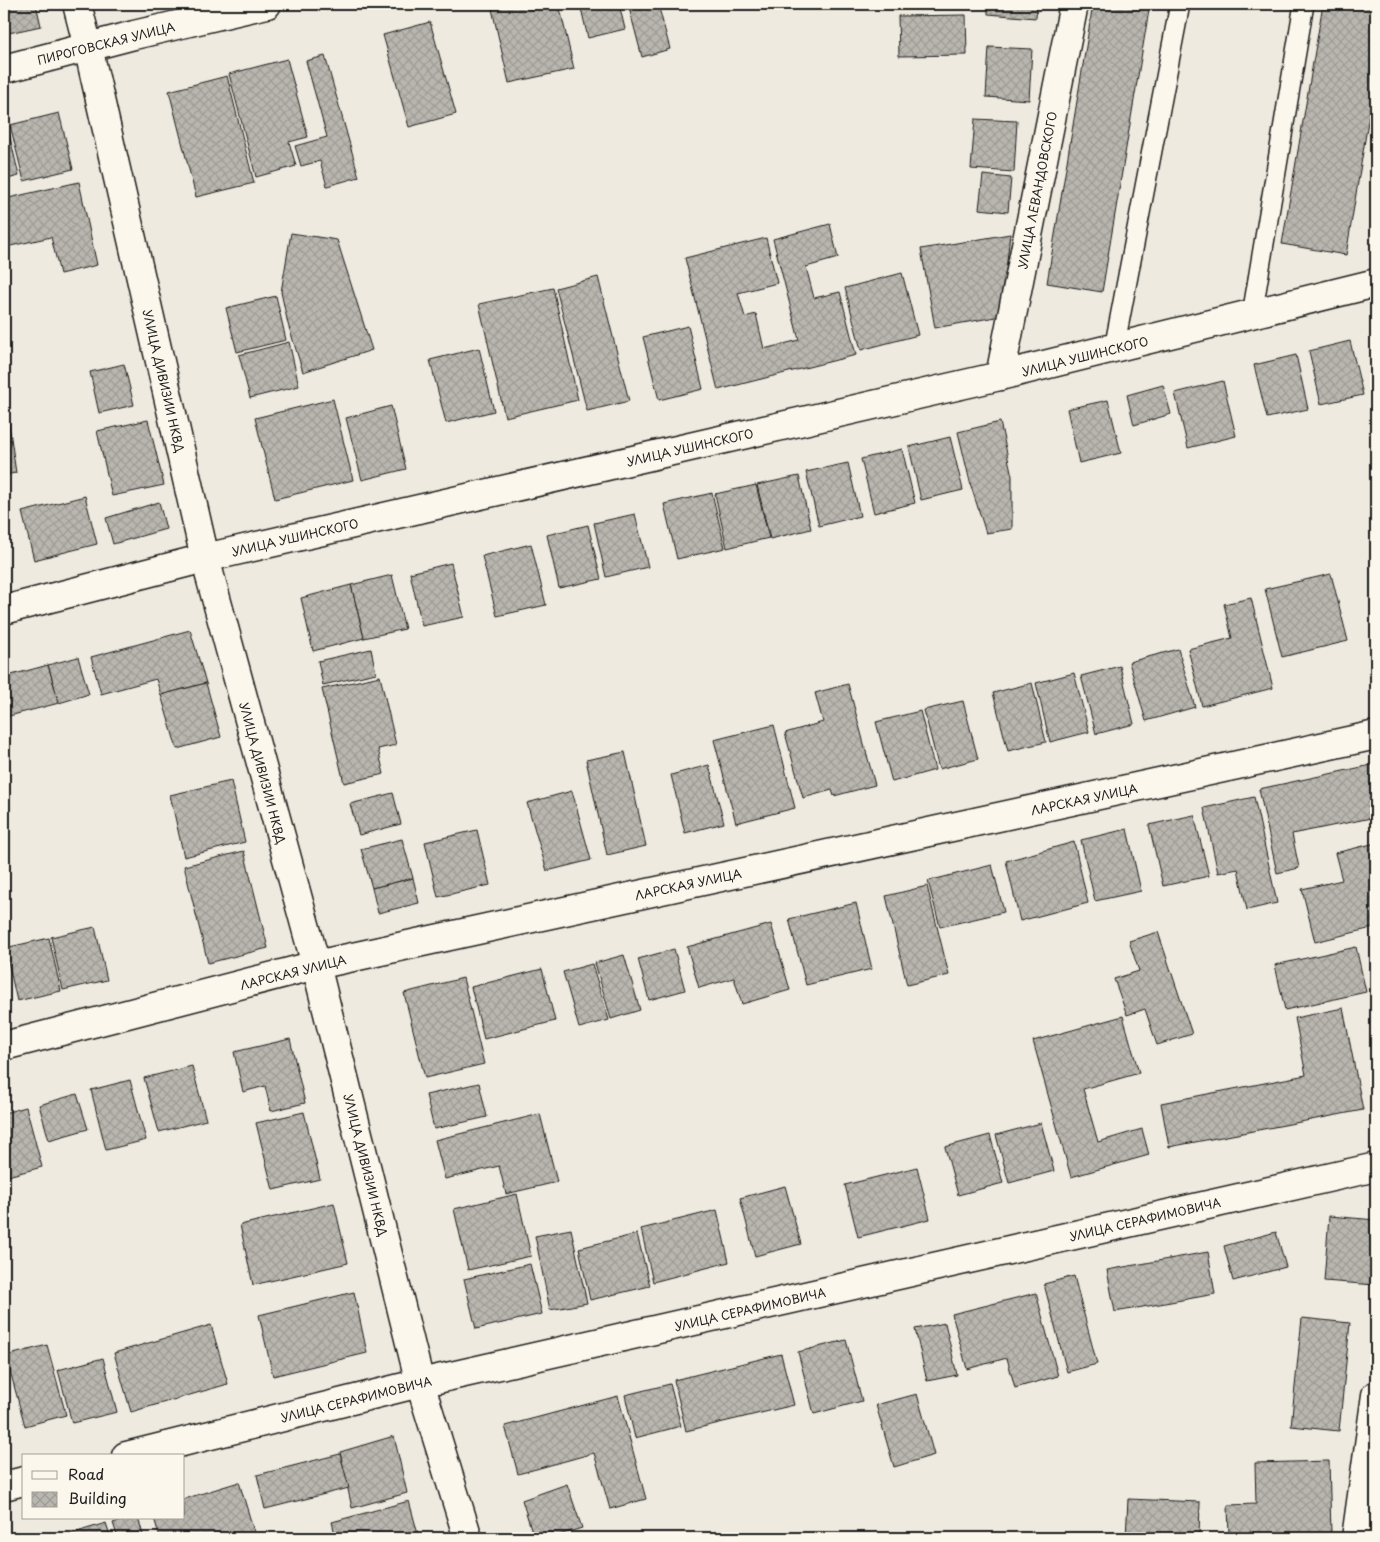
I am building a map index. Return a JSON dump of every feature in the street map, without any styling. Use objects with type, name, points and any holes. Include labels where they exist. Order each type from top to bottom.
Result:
[{"type":"street","name":"УЛИЦА ДИВИЗИИ НКВД","points":[[76,4],[88,47],[204,558],[316,965],[420,1383],[468,1538]]},
{"type":"street","name":"ПИРОГОВСКАЯ УЛИЦА","points":[[4,69],[267,4]]},
{"type":"street","name":"УЛИЦА ЛЕВАНДОВСКОГО","points":[[1000,376],[1074,4]]},
{"type":"street","name":"УЛИЦА УШИНСКОГО","points":[[4,610],[204,558],[1000,376],[1376,283]]},
{"type":"street","name":"ЛАРСКАЯ УЛИЦА","points":[[4,1046],[316,965],[1376,736]]},
{"type":"street","name":"УЛИЦА СЕРАФИМОВИЧА","points":[[134,1454],[420,1383],[1376,1167]]},
{"type":"street","points":[[1356,1538],[1376,1395]]},
{"type":"street","points":[[4,1486],[22,1482]]},
{"type":"lane","points":[[1114,349],[1180,4]]},
{"type":"lane","points":[[1252,315],[1304,4]]},
{"type":"building","points":[[4,4],[36,4],[41,26],[4,34]]},
{"type":"building","points":[[515,4],[559,4],[574,69],[509,83],[492,9]]},
{"type":"building","points":[[580,4],[619,4],[625,29],[588,38]]},
{"type":"building","points":[[628,4],[658,4],[670,49],[642,57]]},
{"type":"building","points":[[988,4],[1037,4],[1036,18],[988,14]]},
{"type":"building","points":[[1093,4],[1150,4],[1102,292],[1047,283]]},
{"type":"building","points":[[1323,4],[1376,4],[1376,73],[1346,255],[1282,244]]},
{"type":"building","points":[[966,15],[967,55],[899,56],[898,16]]},
{"type":"building","points":[[430,22],[456,114],[409,127],[383,35]]},
{"type":"building","points":[[989,47],[1032,49],[1029,100],[986,97]]},
{"type":"building","points":[[325,56],[359,177],[327,186],[320,161],[301,166],[295,146],[327,137],[306,61]]},
{"type":"building","points":[[287,59],[308,137],[289,142],[296,166],[256,177],[229,74]]},
{"type":"building","points":[[227,76],[254,183],[196,197],[169,91]]},
{"type":"building","points":[[59,113],[73,169],[24,181],[10,125]]},
{"type":"building","points":[[975,119],[1017,121],[1014,172],[971,169]]},
{"type":"building","points":[[9,133],[19,176],[4,180],[4,134]]},
{"type":"building","points":[[983,175],[1011,178],[1008,212],[979,209]]},
{"type":"building","points":[[79,182],[97,265],[60,274],[51,237],[6,247],[4,239],[4,199]]},
{"type":"building","points":[[830,224],[838,258],[806,267],[814,298],[840,292],[856,355],[718,390],[685,258],[766,238],[777,283],[738,293],[745,317],[756,314],[764,349],[799,340],[773,239]]},
{"type":"building","points":[[291,233],[337,240],[372,350],[303,372],[288,324],[281,292]]},
{"type":"building","points":[[1010,234],[1001,316],[935,328],[921,249]]},
{"type":"building","points":[[902,273],[918,335],[861,350],[845,288]]},
{"type":"building","points":[[598,277],[629,401],[587,411],[556,288]]},
{"type":"building","points":[[553,288],[578,400],[505,417],[479,304]]},
{"type":"building","points":[[276,296],[286,340],[237,352],[226,308]]},
{"type":"building","points":[[688,326],[703,389],[659,400],[643,337]]},
{"type":"building","points":[[1350,341],[1363,395],[1321,404],[1309,351]]},
{"type":"building","points":[[289,342],[299,386],[250,398],[239,355]]},
{"type":"building","points":[[479,348],[494,411],[446,423],[430,360]]},
{"type":"building","points":[[1296,355],[1308,409],[1267,418],[1254,365]]},
{"type":"building","points":[[124,364],[134,405],[99,413],[90,372]]},
{"type":"building","points":[[1223,381],[1236,436],[1188,448],[1175,393]]},
{"type":"building","points":[[1163,385],[1171,414],[1134,425],[1127,395]]},
{"type":"building","points":[[333,399],[353,480],[275,499],[255,418]]},
{"type":"building","points":[[1108,400],[1121,453],[1079,463],[1067,409]]},
{"type":"building","points":[[6,403],[16,473],[4,475],[4,404]]},
{"type":"building","points":[[391,406],[406,469],[362,480],[346,418]]},
{"type":"building","points":[[148,420],[164,485],[112,496],[97,431]]},
{"type":"building","points":[[1000,422],[1012,476],[1012,529],[986,533],[971,486],[958,432]]},
{"type":"building","points":[[950,437],[963,490],[921,500],[909,447]]},
{"type":"building","points":[[902,449],[915,503],[874,513],[861,459]]},
{"type":"building","points":[[848,463],[860,516],[819,526],[806,472]]},
{"type":"building","points":[[799,476],[811,529],[770,539],[757,485]]},
{"type":"building","points":[[756,485],[769,538],[727,548],[715,494]]},
{"type":"building","points":[[712,493],[725,548],[677,559],[664,504]]},
{"type":"building","points":[[85,496],[97,544],[34,560],[22,512]]},
{"type":"building","points":[[159,502],[166,529],[113,544],[106,518]]},
{"type":"building","points":[[635,514],[648,567],[606,577],[594,523]]},
{"type":"building","points":[[588,525],[601,579],[559,588],[547,535]]},
{"type":"building","points":[[531,544],[546,605],[497,616],[482,556]]},
{"type":"building","points":[[451,563],[464,617],[422,626],[410,573]]},
{"type":"building","points":[[1331,574],[1348,641],[1282,657],[1265,589]]},
{"type":"building","points":[[392,575],[405,629],[364,638],[351,585]]},
{"type":"building","points":[[351,585],[364,638],[313,651],[301,598]]},
{"type":"building","points":[[1251,598],[1273,688],[1202,706],[1188,649],[1232,638],[1224,604]]},
{"type":"building","points":[[190,630],[206,683],[161,695],[156,679],[101,694],[91,657]]},
{"type":"building","points":[[371,649],[376,673],[323,685],[318,661]]},
{"type":"building","points":[[1178,649],[1195,707],[1146,721],[1129,662]]},
{"type":"building","points":[[78,657],[89,694],[59,703],[48,665]]},
{"type":"building","points":[[48,665],[59,703],[5,717],[4,677]]},
{"type":"building","points":[[1120,666],[1134,724],[1096,734],[1081,676]]},
{"type":"building","points":[[1074,673],[1089,732],[1050,742],[1036,683]]},
{"type":"building","points":[[380,676],[396,745],[378,749],[384,774],[344,783],[322,689]]},
{"type":"building","points":[[206,683],[221,737],[177,749],[161,695]]},
{"type":"building","points":[[1032,683],[1046,742],[1008,751],[993,693]]},
{"type":"building","points":[[848,684],[875,785],[834,796],[832,790],[803,798],[785,733],[823,722],[815,693]]},
{"type":"building","points":[[963,701],[978,759],[939,769],[924,710]]},
{"type":"building","points":[[920,711],[935,770],[892,782],[876,722]]},
{"type":"building","points":[[774,725],[795,808],[736,823],[714,740]]},
{"type":"building","points":[[625,752],[646,846],[607,855],[586,760]]},
{"type":"building","points":[[1376,764],[1376,817],[1292,834],[1299,868],[1277,873],[1259,789]]},
{"type":"building","points":[[709,765],[724,823],[685,833],[671,775]]},
{"type":"building","points":[[231,781],[245,842],[184,857],[170,795]]},
{"type":"building","points":[[572,791],[591,860],[547,871],[527,803]]},
{"type":"building","points":[[393,793],[401,824],[359,835],[350,804]]},
{"type":"building","points":[[1254,797],[1277,903],[1247,910],[1238,869],[1218,873],[1204,808]]},
{"type":"building","points":[[1194,815],[1209,876],[1163,886],[1149,825]]},
{"type":"building","points":[[1127,829],[1141,891],[1095,901],[1081,840]]},
{"type":"building","points":[[477,830],[490,885],[438,897],[425,842]]},
{"type":"building","points":[[402,839],[413,878],[372,888],[361,849]]},
{"type":"building","points":[[1074,842],[1088,903],[1020,921],[1006,861]]},
{"type":"building","points":[[1376,843],[1376,927],[1315,942],[1302,889],[1342,880],[1335,853]]},
{"type":"building","points":[[244,851],[268,948],[208,963],[184,866]]},
{"type":"building","points":[[992,865],[1004,912],[940,927],[928,881]]},
{"type":"building","points":[[413,878],[419,903],[378,913],[372,888]]},
{"type":"building","points":[[927,886],[949,975],[907,985],[886,896]]},
{"type":"building","points":[[856,903],[872,969],[806,985],[789,919]]},
{"type":"building","points":[[771,924],[790,990],[742,1004],[734,978],[699,988],[687,947]]},
{"type":"building","points":[[95,927],[107,980],[63,990],[51,937]]},
{"type":"building","points":[[1158,932],[1192,1034],[1157,1045],[1145,1009],[1127,1015],[1114,979],[1139,971],[1129,941]]},
{"type":"building","points":[[49,938],[61,991],[17,1001],[5,948]]},
{"type":"building","points":[[1356,947],[1366,992],[1285,1010],[1275,965]]},
{"type":"building","points":[[674,949],[685,990],[649,1000],[638,959]]},
{"type":"building","points":[[624,955],[640,1010],[611,1019],[595,963]]},
{"type":"building","points":[[592,964],[609,1020],[579,1028],[563,972]]},
{"type":"building","points":[[542,969],[555,1021],[484,1039],[471,987]]},
{"type":"building","points":[[463,978],[484,1064],[425,1078],[404,993]]},
{"type":"building","points":[[1343,1008],[1363,1110],[1169,1147],[1161,1103],[1306,1075],[1295,1018]]},
{"type":"building","points":[[1123,1016],[1139,1073],[1083,1089],[1098,1142],[1142,1129],[1149,1155],[1071,1177],[1033,1041]]},
{"type":"building","points":[[290,1039],[305,1103],[271,1111],[265,1086],[243,1092],[234,1052]]},
{"type":"building","points":[[192,1066],[206,1120],[159,1132],[144,1078]]},
{"type":"building","points":[[130,1080],[146,1140],[106,1150],[91,1090]]},
{"type":"building","points":[[479,1083],[487,1117],[434,1129],[426,1095]]},
{"type":"building","points":[[77,1094],[88,1129],[49,1140],[39,1105]]},
{"type":"building","points":[[26,1107],[42,1167],[4,1177],[4,1113]]},
{"type":"building","points":[[304,1112],[320,1179],[273,1190],[256,1123]]},
{"type":"building","points":[[540,1114],[557,1182],[506,1194],[499,1166],[445,1179],[435,1140]]},
{"type":"building","points":[[1041,1123],[1054,1171],[1009,1183],[996,1135]]},
{"type":"building","points":[[990,1135],[1003,1183],[958,1195],[945,1147]]},
{"type":"building","points":[[917,1167],[930,1219],[858,1237],[845,1185]]},
{"type":"building","points":[[785,1186],[801,1244],[755,1256],[740,1198]]},
{"type":"building","points":[[517,1194],[531,1256],[468,1270],[454,1209]]},
{"type":"building","points":[[334,1203],[348,1263],[253,1285],[240,1225]]},
{"type":"building","points":[[717,1210],[729,1262],[653,1282],[641,1229]]},
{"type":"building","points":[[1329,1216],[1376,1220],[1375,1285],[1324,1281]]},
{"type":"building","points":[[571,1229],[587,1303],[550,1310],[535,1236]]},
{"type":"building","points":[[1276,1232],[1286,1267],[1233,1281],[1224,1246]]},
{"type":"building","points":[[637,1234],[650,1286],[590,1300],[579,1248]]},
{"type":"building","points":[[1208,1252],[1215,1294],[1115,1312],[1107,1270]]},
{"type":"building","points":[[530,1264],[542,1314],[476,1329],[464,1279]]},
{"type":"building","points":[[1074,1276],[1097,1364],[1067,1372],[1044,1284]]},
{"type":"building","points":[[354,1292],[367,1353],[273,1376],[259,1315]]},
{"type":"building","points":[[1036,1293],[1058,1376],[1015,1388],[1007,1358],[967,1369],[952,1314]]},
{"type":"building","points":[[1302,1318],[1350,1323],[1339,1431],[1291,1426]]},
{"type":"building","points":[[945,1323],[957,1375],[927,1381],[915,1329]]},
{"type":"building","points":[[211,1325],[228,1384],[131,1412],[114,1353]]},
{"type":"building","points":[[846,1340],[862,1401],[814,1414],[798,1352]]},
{"type":"building","points":[[47,1345],[66,1415],[25,1426],[6,1356]]},
{"type":"building","points":[[781,1354],[794,1405],[686,1431],[674,1380]]},
{"type":"building","points":[[103,1358],[117,1412],[72,1423],[58,1370]]},
{"type":"building","points":[[670,1384],[681,1426],[635,1438],[625,1395]]},
{"type":"building","points":[[917,1394],[934,1455],[894,1467],[876,1405]]},
{"type":"building","points":[[618,1396],[646,1499],[610,1509],[594,1453],[518,1474],[505,1426]]},
{"type":"building","points":[[394,1436],[407,1493],[352,1508],[340,1452]]},
{"type":"building","points":[[340,1454],[349,1488],[265,1509],[257,1475]]},
{"type":"building","points":[[1329,1461],[1331,1533],[1229,1536],[1228,1505],[1256,1504],[1255,1463]]},
{"type":"building","points":[[239,1482],[256,1538],[160,1538],[155,1520],[185,1520],[185,1499]]},
{"type":"building","points":[[567,1484],[582,1528],[549,1538],[534,1538],[522,1500]]},
{"type":"building","points":[[1128,1499],[1200,1502],[1199,1538],[1126,1538]]},
{"type":"building","points":[[409,1501],[419,1538],[336,1538],[332,1522]]},
{"type":"building","points":[[122,1520],[139,1520],[144,1538],[118,1538],[113,1523]]},
{"type":"building","points":[[106,1523],[111,1538],[57,1538]]},
{"type":"building","points":[[1306,1535],[1306,1538],[1248,1538],[1248,1536]]}]
